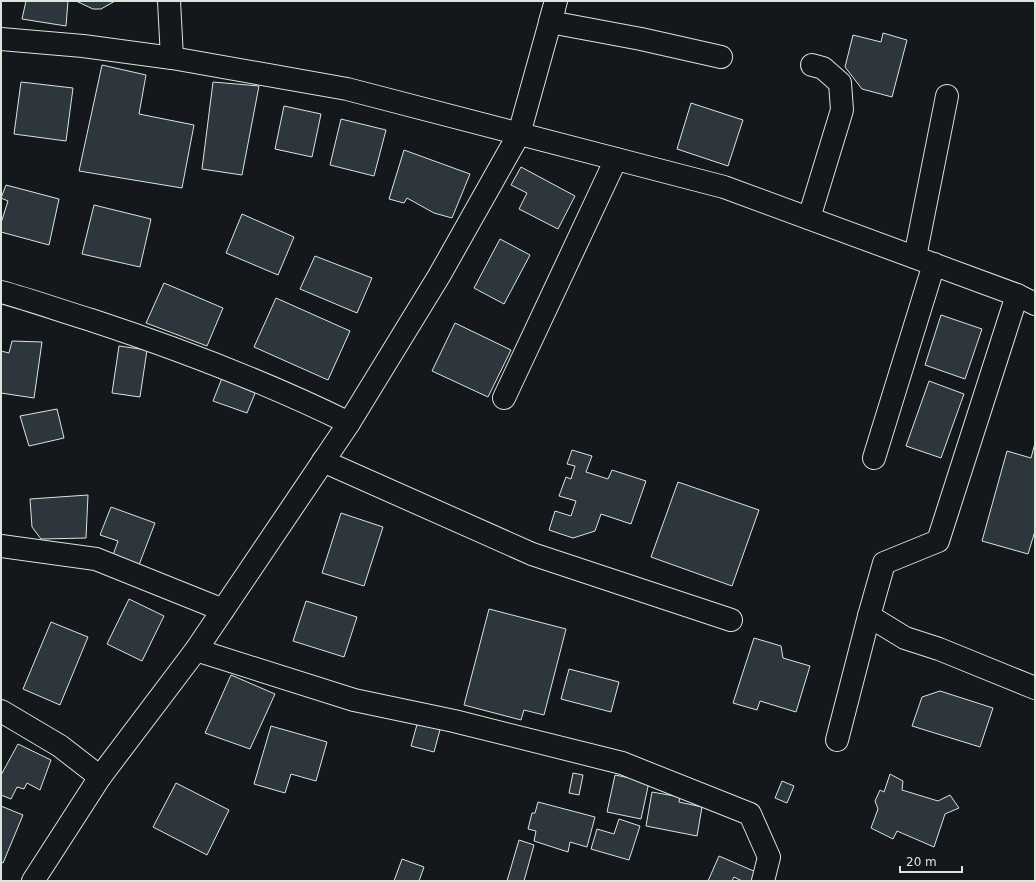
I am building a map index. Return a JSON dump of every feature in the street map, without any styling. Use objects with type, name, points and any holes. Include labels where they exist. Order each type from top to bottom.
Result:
[{"type":"street","points":[[169,1],[172,58]]},
{"type":"street","points":[[33,881],[100,776],[196,650],[349,423],[439,276],[519,134],[556,1]]},
{"type":"street","points":[[550,22],[641,39],[721,57]]},
{"type":"street","points":[[1,39],[83,46],[172,58],[347,89],[724,187],[1026,299],[938,542],[884,564],[837,740]]},
{"type":"street","points":[[809,218],[842,110],[840,83],[822,68],[812,65]]},
{"type":"street","points":[[874,458],[925,261],[947,96]]},
{"type":"street","points":[[504,398],[616,159]]},
{"type":"street","points":[[1,292],[137,335],[238,372],[309,403],[349,423]]},
{"type":"street","points":[[323,461],[532,554],[731,620]]},
{"type":"street","points":[[1,546],[96,559],[223,610]]},
{"type":"street","points":[[869,616],[905,638],[939,649],[1035,688]]},
{"type":"street","points":[[196,650],[354,700],[454,721],[622,763],[750,814],[769,857],[763,881]]},
{"type":"street","points":[[1,710],[60,746],[100,776]]},
{"type":"building","points":[[26,1],[68,1],[66,26],[22,19]]},
{"type":"building","points":[[76,1],[115,1],[101,9],[93,9]]},
{"type":"building","points":[[883,33],[907,40],[892,97],[862,89],[845,67],[853,35],[881,42]]},
{"type":"building","points":[[102,65],[146,75],[139,114],[194,125],[182,188],[79,171]]},
{"type":"building","points":[[21,82],[73,88],[66,141],[14,134]]},
{"type":"building","points":[[213,82],[259,86],[242,175],[202,169]]},
{"type":"building","points":[[691,103],[743,120],[728,166],[677,149]]},
{"type":"building","points":[[284,106],[321,114],[312,157],[275,149]]},
{"type":"building","points":[[341,119],[386,130],[374,176],[330,165]]},
{"type":"building","points":[[404,150],[470,174],[452,218],[434,213],[407,198],[404,203],[389,199]]},
{"type":"building","points":[[521,167],[575,196],[558,229],[519,209],[527,193],[511,185]]},
{"type":"building","points":[[6,185],[59,199],[49,245],[1,232],[1,223],[8,201],[1,198]]},
{"type":"building","points":[[94,205],[151,219],[140,267],[82,254]]},
{"type":"building","points":[[242,214],[294,237],[278,275],[226,253]]},
{"type":"building","points":[[500,239],[530,255],[504,304],[474,288]]},
{"type":"building","points":[[315,256],[372,278],[357,313],[300,289]]},
{"type":"building","points":[[164,283],[223,308],[207,346],[146,323]]},
{"type":"building","points":[[276,298],[350,331],[328,380],[254,347]]},
{"type":"building","points":[[941,315],[982,329],[965,379],[925,365]]},
{"type":"building","points":[[455,323],[511,350],[488,397],[432,371]]},
{"type":"building","points":[[12,341],[42,342],[34,398],[1,393],[1,351],[9,353]]},
{"type":"building","points":[[119,346],[147,350],[140,397],[112,393]]},
{"type":"building","points":[[224,373],[258,386],[247,413],[213,401]]},
{"type":"building","points":[[929,381],[964,394],[941,458],[906,446]]},
{"type":"building","points":[[57,409],[64,438],[29,446],[20,416]]},
{"type":"building","points":[[1035,443],[1035,531],[1028,554],[982,541],[1007,451],[1031,458]]},
{"type":"building","points":[[572,450],[592,456],[586,472],[608,479],[612,470],[646,481],[631,524],[601,514],[595,531],[573,538],[549,530],[555,511],[571,516],[576,501],[559,496],[566,477],[571,479],[575,466],[567,464]]},
{"type":"building","points":[[678,482],[759,510],[732,586],[651,557]]},
{"type":"building","points":[[88,495],[86,538],[41,539],[32,527],[30,499]]},
{"type":"building","points":[[111,507],[155,523],[139,565],[113,555],[118,541],[100,535]]},
{"type":"building","points":[[341,513],[383,527],[364,586],[322,573]]},
{"type":"building","points":[[129,599],[164,616],[142,661],[107,644]]},
{"type":"building","points":[[306,601],[357,617],[344,657],[293,641]]},
{"type":"building","points":[[489,609],[566,629],[544,715],[524,710],[521,720],[464,705]]},
{"type":"building","points":[[51,622],[88,637],[60,705],[23,689]]},
{"type":"building","points":[[754,638],[781,646],[783,658],[810,666],[796,712],[760,701],[757,710],[733,703]]},
{"type":"building","points":[[569,669],[619,682],[611,712],[561,699]]},
{"type":"building","points":[[231,675],[275,694],[250,749],[205,733]]},
{"type":"building","points":[[940,691],[993,708],[980,747],[912,726],[922,697]]},
{"type":"building","points":[[418,721],[441,726],[434,752],[411,746]]},
{"type":"building","points":[[271,726],[327,742],[316,781],[291,774],[285,793],[254,784]]},
{"type":"building","points":[[18,744],[51,760],[40,790],[27,783],[24,789],[17,787],[11,799],[1,795],[1,775]]},
{"type":"building","points":[[573,773],[583,775],[579,795],[569,793]]},
{"type":"building","points":[[890,774],[903,781],[902,790],[938,801],[950,795],[959,808],[945,814],[934,847],[897,831],[893,839],[871,828],[878,809],[875,801],[880,790],[884,792]]},
{"type":"building","points":[[615,775],[649,782],[641,819],[607,812]]},
{"type":"building","points":[[782,781],[794,786],[787,803],[775,798]]},
{"type":"building","points":[[176,783],[229,810],[207,855],[153,827]]},
{"type":"building","points":[[652,792],[680,797],[679,802],[702,807],[697,836],[646,826]]},
{"type":"building","points":[[538,802],[595,817],[587,847],[570,842],[568,852],[534,841],[536,831],[528,829],[532,813],[535,813]]},
{"type":"building","points":[[1,806],[23,815],[3,863],[1,862]]},
{"type":"building","points":[[619,819],[640,826],[629,860],[591,849],[597,829],[614,834]]},
{"type":"building","points":[[519,840],[534,845],[524,881],[507,881]]},
{"type":"building","points":[[719,856],[756,872],[752,881],[742,881],[734,877],[732,881],[708,881]]},
{"type":"building","points":[[402,859],[424,867],[419,881],[394,881]]}]
